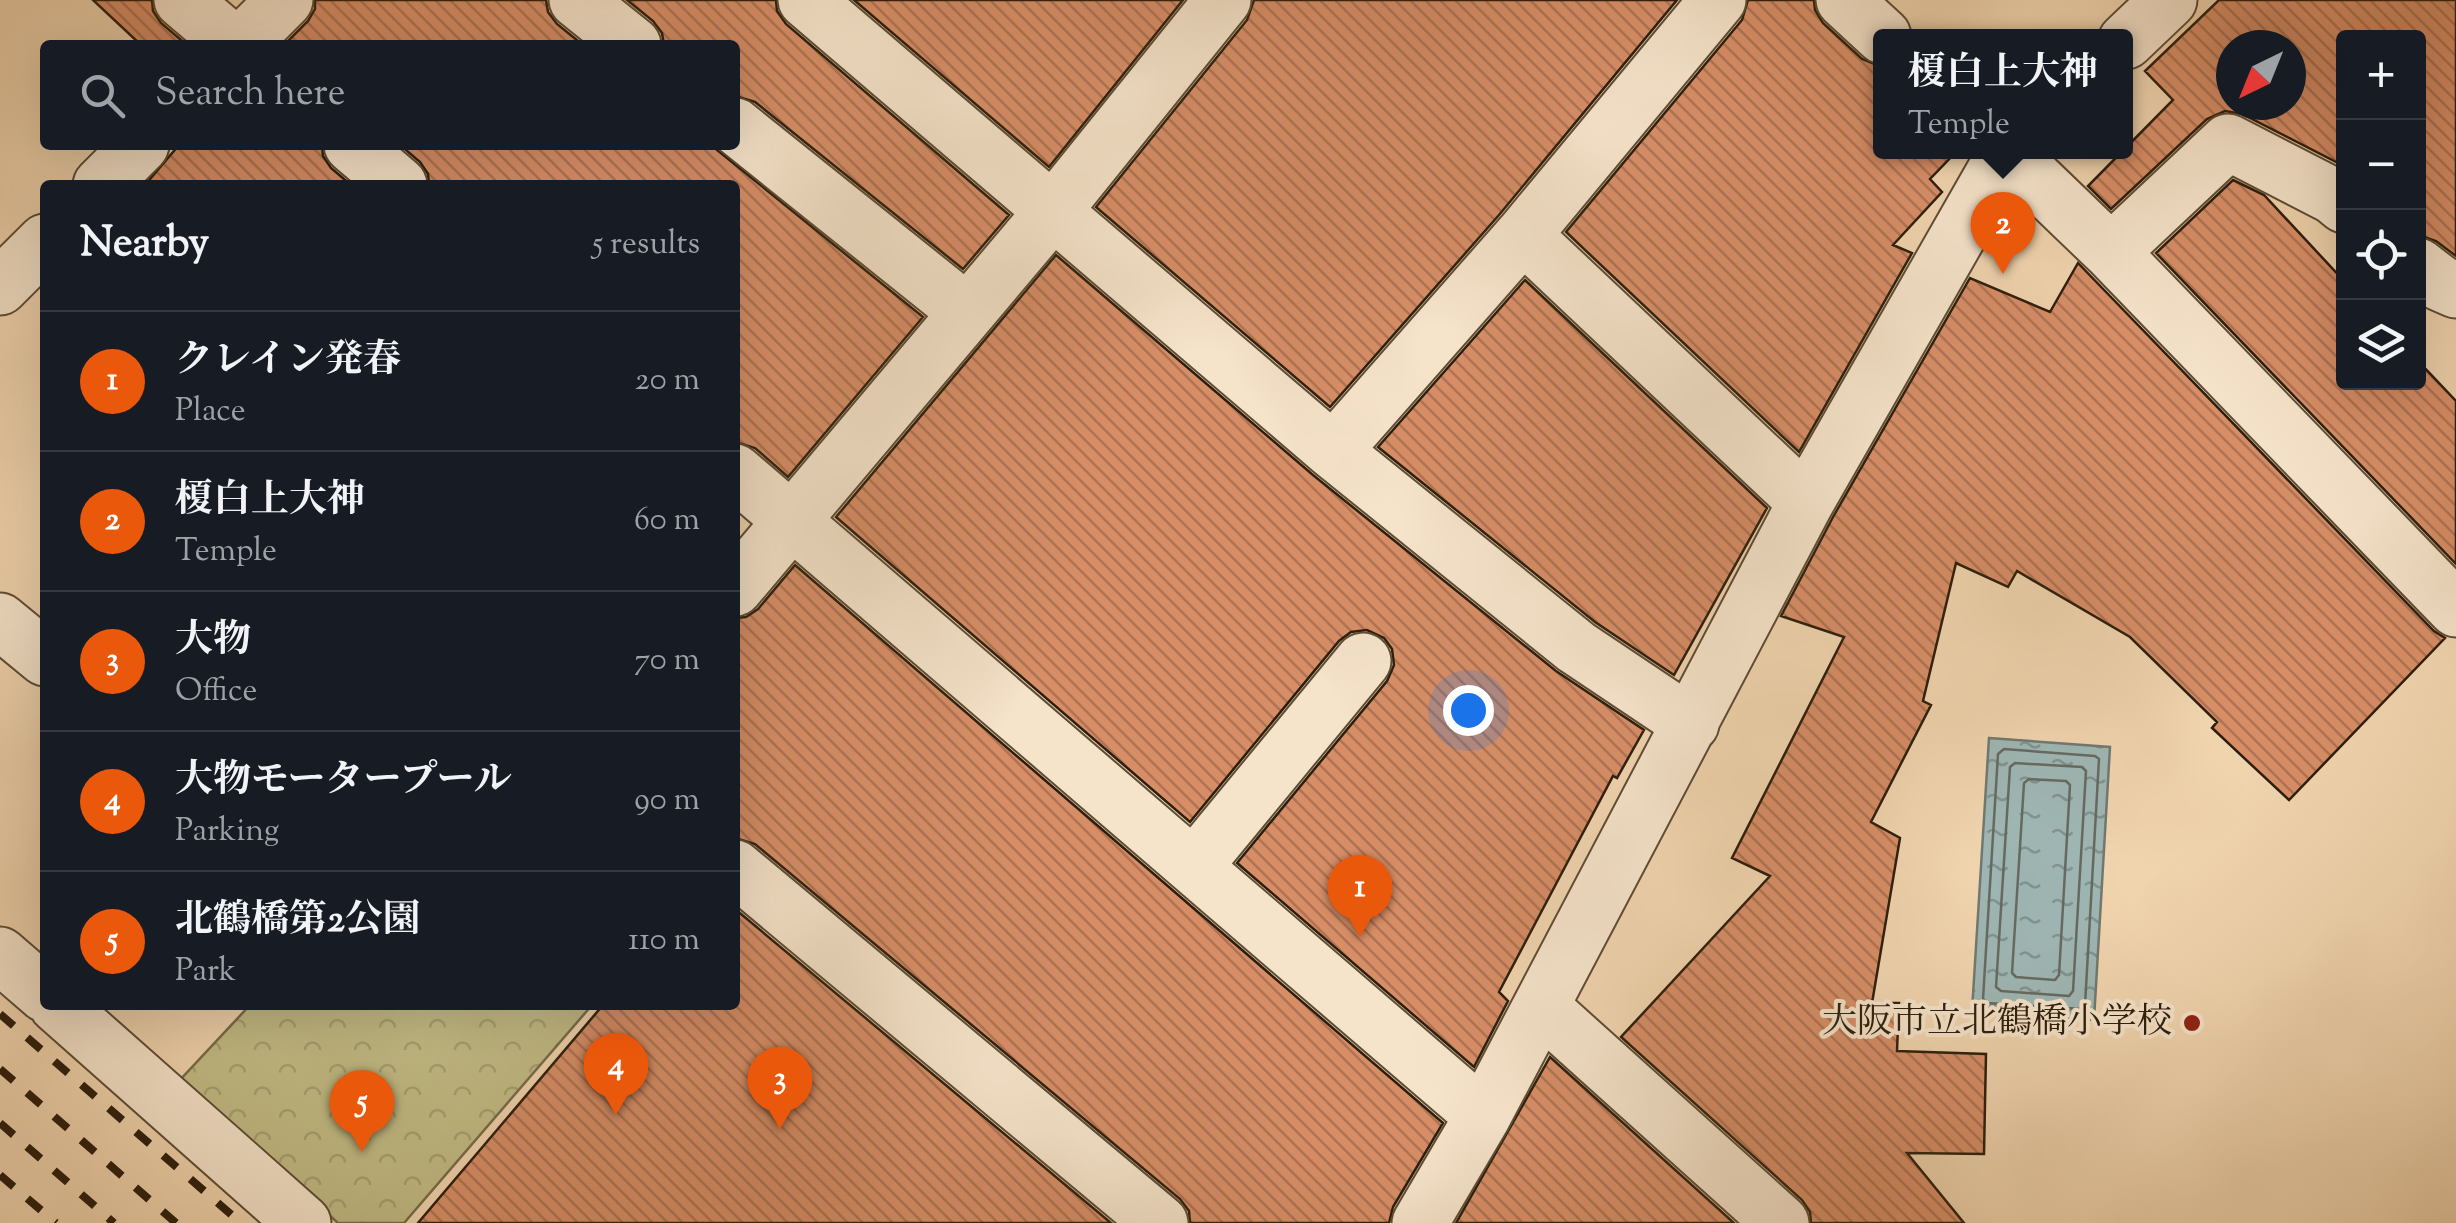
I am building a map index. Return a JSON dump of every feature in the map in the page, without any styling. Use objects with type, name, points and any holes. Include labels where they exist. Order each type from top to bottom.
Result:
[{"type":"street","points":[[182,0],[232,40]]},
{"type":"street","points":[[243,40],[286,0]]},
{"type":"street","points":[[577,0],[627,40]]},
{"type":"street","points":[[806,0],[1333,451],[1576,647],[1691,724]]},
{"type":"street","points":[[1333,451],[1523,236],[1718,0]]},
{"type":"street","points":[[1844,0],[1876,29]]},
{"type":"street","points":[[2133,33],[2169,0]]},
{"type":"street","points":[[740,582],[1053,211],[1214,3]]},
{"type":"street","points":[[740,130],[967,312]]},
{"type":"street","points":[[2111,252],[2228,142],[2336,201]]},
{"type":"street","points":[[107,180],[136,150]]},
{"type":"street","points":[[358,150],[393,180]]},
{"type":"street","points":[[1420,1223],[1483,1116],[1806,502],[2003,159]]},
{"type":"street","points":[[2014,159],[2111,252],[2456,609]]},
{"type":"street","points":[[1523,236],[1806,502]]},
{"type":"street","points":[[2426,272],[2456,290]]},
{"type":"street","points":[[740,476],[1483,1116]]},
{"type":"street","points":[[0,622],[40,654]]},
{"type":"street","points":[[1195,865],[1363,662]]},
{"type":"street","points":[[740,872],[1160,1223]]},
{"type":"street","points":[[0,955],[40,990]]},
{"type":"street","points":[[1541,1007],[1780,1223]]},
{"type":"street","points":[[63,1010],[304,1223]]},
{"type":"green space","points":[[245,1010],[588,1010],[404,1223],[338,1223],[180,1080]]},
{"type":"water","points":[[1989,738],[2110,747],[2094,1020],[1972,1011]]},
{"type":"building","points":[[93,0],[152,0],[153,11],[161,23],[181,40],[136,40]]},
{"type":"building","points":[[315,0],[546,0],[548,12],[557,24],[577,40],[289,40],[315,9]]},
{"type":"building","points":[[627,0],[776,0],[777,11],[786,24],[1009,215],[963,269],[755,102],[740,98],[740,40],[663,40],[653,21]]},
{"type":"building","points":[[854,0],[1183,0],[1049,167]]},
{"type":"building","points":[[1254,0],[1677,0],[1499,215],[1330,407],[1096,207],[1247,20]]},
{"type":"building","points":[[1748,0],[1814,0],[1823,23],[1862,59],[1873,63],[1873,159],[1949,159],[1930,179],[1942,192],[1893,245],[1912,253],[1799,452],[1566,232],[1742,20]]},
{"type":"building","points":[[2219,0],[2456,0],[2456,256],[2426,238],[2426,30],[2336,30],[2336,162],[2254,120],[2306,120],[2306,30],[2216,30],[2216,115],[2207,119],[2111,209],[2088,186],[2115,159],[2133,159],[2133,140],[2173,100],[2145,71]]},
{"type":"building","points":[[175,150],[322,150],[331,168],[345,180],[149,180]]},
{"type":"building","points":[[406,150],[717,150],[923,317],[788,477],[755,448],[740,444],[740,180],[429,180],[420,162]]},
{"type":"building","points":[[2233,180],[2264,195],[2336,272],[2336,390],[2426,390],[2426,369],[2456,401],[2456,564],[2156,253]]},
{"type":"building","points":[[1056,255],[1313,475],[1556,671],[1644,730],[1617,778],[1613,776],[1499,992],[1508,1001],[1474,1067],[1237,863],[1387,681],[1394,665],[1392,649],[1384,638],[1367,630],[1351,632],[1339,641],[1190,822],[836,517]]},
{"type":"building","points":[[2078,263],[2445,638],[2289,800],[2212,728],[2217,722],[2130,637],[2017,571],[2008,587],[1956,563],[1923,701],[1931,705],[1871,822],[1900,838],[1872,1003],[1899,1003],[1897,1051],[1986,1054],[1984,1154],[1907,1153],[1964,1223],[1811,1223],[1810,1212],[1802,1200],[1621,1037],[1770,876],[1732,858],[1844,637],[1781,616],[1970,278],[2050,312]]},
{"type":"building","points":[[1525,280],[1767,508],[1674,675],[1595,622],[1378,447]]},
{"type":"building","points":[[795,565],[1443,1123],[1393,1207],[1389,1223],[1190,1223],[1189,1211],[1180,1199],[755,844],[740,840],[740,618],[758,609]]},
{"type":"building","points":[[740,913],[1111,1223],[418,1223],[599,1010],[740,1010]]},
{"type":"building","points":[[1550,1057],[1734,1223],[1456,1223]]},
{"type":"railway","points":[[0,1014],[241,1223]]},
{"type":"railway","points":[[0,1069],[176,1223]]},
{"type":"railway","points":[[0,1123],[114,1223]]},
{"type":"railway","points":[[0,1175],[56,1223]]},
{"type":"place","name":"榎白上大神","points":[[2003,274]]},
{"type":"place","name":"クレイン発春","points":[[1360,937]]},
{"type":"place","name":"大阪市立北鶴橋小学校","points":[[2192,1023]]},
{"type":"place","name":"大物モータープール","points":[[616,1115]]},
{"type":"place","name":"大物","points":[[780,1129]]},
{"type":"place","name":"北鶴橋第2公園","points":[[362,1152]]}]
